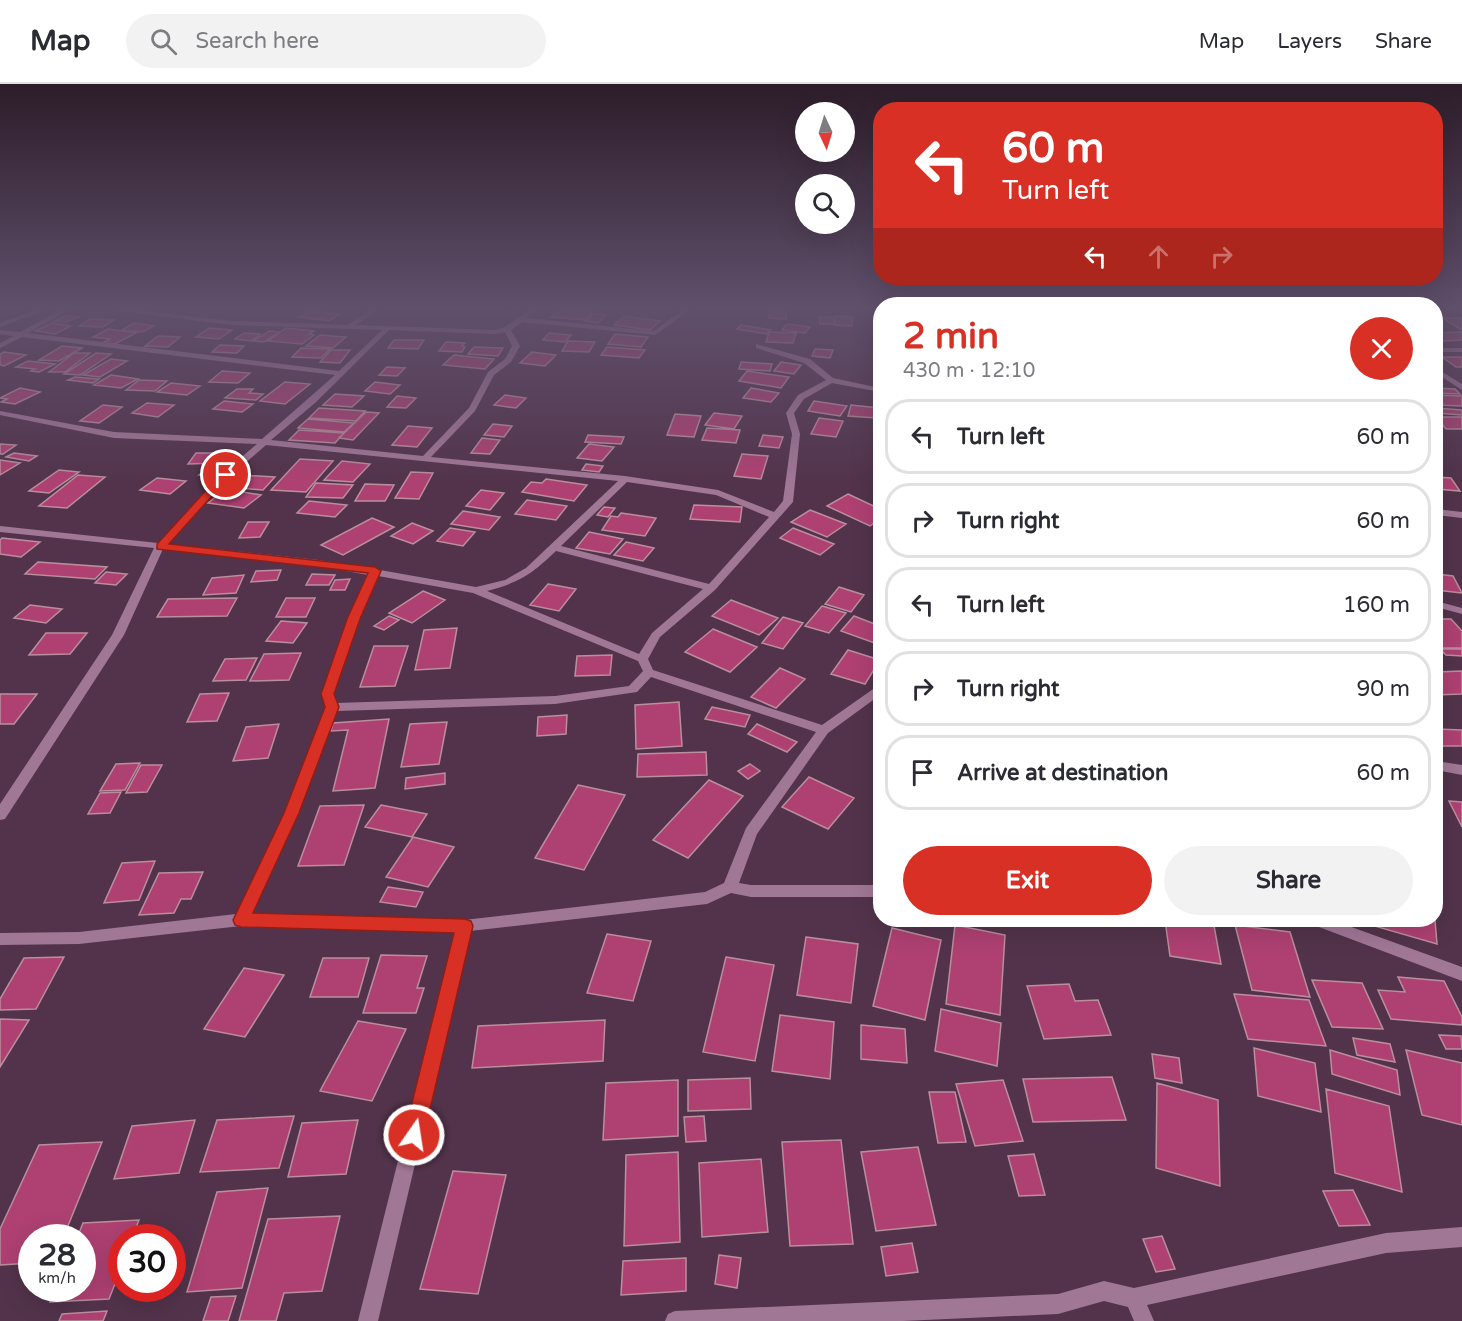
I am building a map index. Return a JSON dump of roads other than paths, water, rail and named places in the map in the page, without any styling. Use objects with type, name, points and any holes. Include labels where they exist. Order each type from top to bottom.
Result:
[{"type":"street","points":[[295,368],[339,373]]},
{"type":"street","points":[[0,815],[118,635],[161,546],[226,475],[312,401],[345,368]]},
{"type":"street","points":[[426,458],[472,409],[491,374],[499,368]]},
{"type":"street","points":[[815,368],[831,380],[873,389]]},
{"type":"street","points":[[1443,376],[1462,388]]},
{"type":"street","points":[[642,659],[656,634],[711,588],[773,515],[788,502],[796,434],[790,413],[801,397],[831,380]]},
{"type":"street","points":[[1443,383],[1451,383]]},
{"type":"street","points":[[0,413],[114,435],[262,442],[625,479],[718,494],[773,515]]},
{"type":"street","points":[[476,590],[509,582],[530,570],[625,479]]},
{"type":"street","points":[[1443,513],[1462,515]]},
{"type":"street","points":[[0,530],[375,571],[476,590],[642,659],[649,672],[824,730]]},
{"type":"street","points":[[553,547],[711,588]]},
{"type":"street","points":[[241,920],[292,813],[332,707],[327,694],[354,619],[375,571]]},
{"type":"street","points":[[1443,606],[1462,612]]},
{"type":"street","points":[[332,707],[555,700],[633,688],[649,672]]},
{"type":"street","points":[[730,887],[751,832],[824,730],[873,695]]},
{"type":"street","points":[[1443,767],[1462,770]]},
{"type":"street","points":[[0,939],[79,938],[241,920],[465,926],[707,897],[730,887],[751,891],[873,891]]},
{"type":"street","points":[[368,1321],[465,926]]},
{"type":"street","points":[[1335,927],[1462,974]]},
{"type":"street","points":[[675,1321],[1058,1304],[1104,1291],[1134,1299],[1386,1243],[1462,1237]]},
{"type":"street","points":[[1134,1299],[1144,1321]]}]
